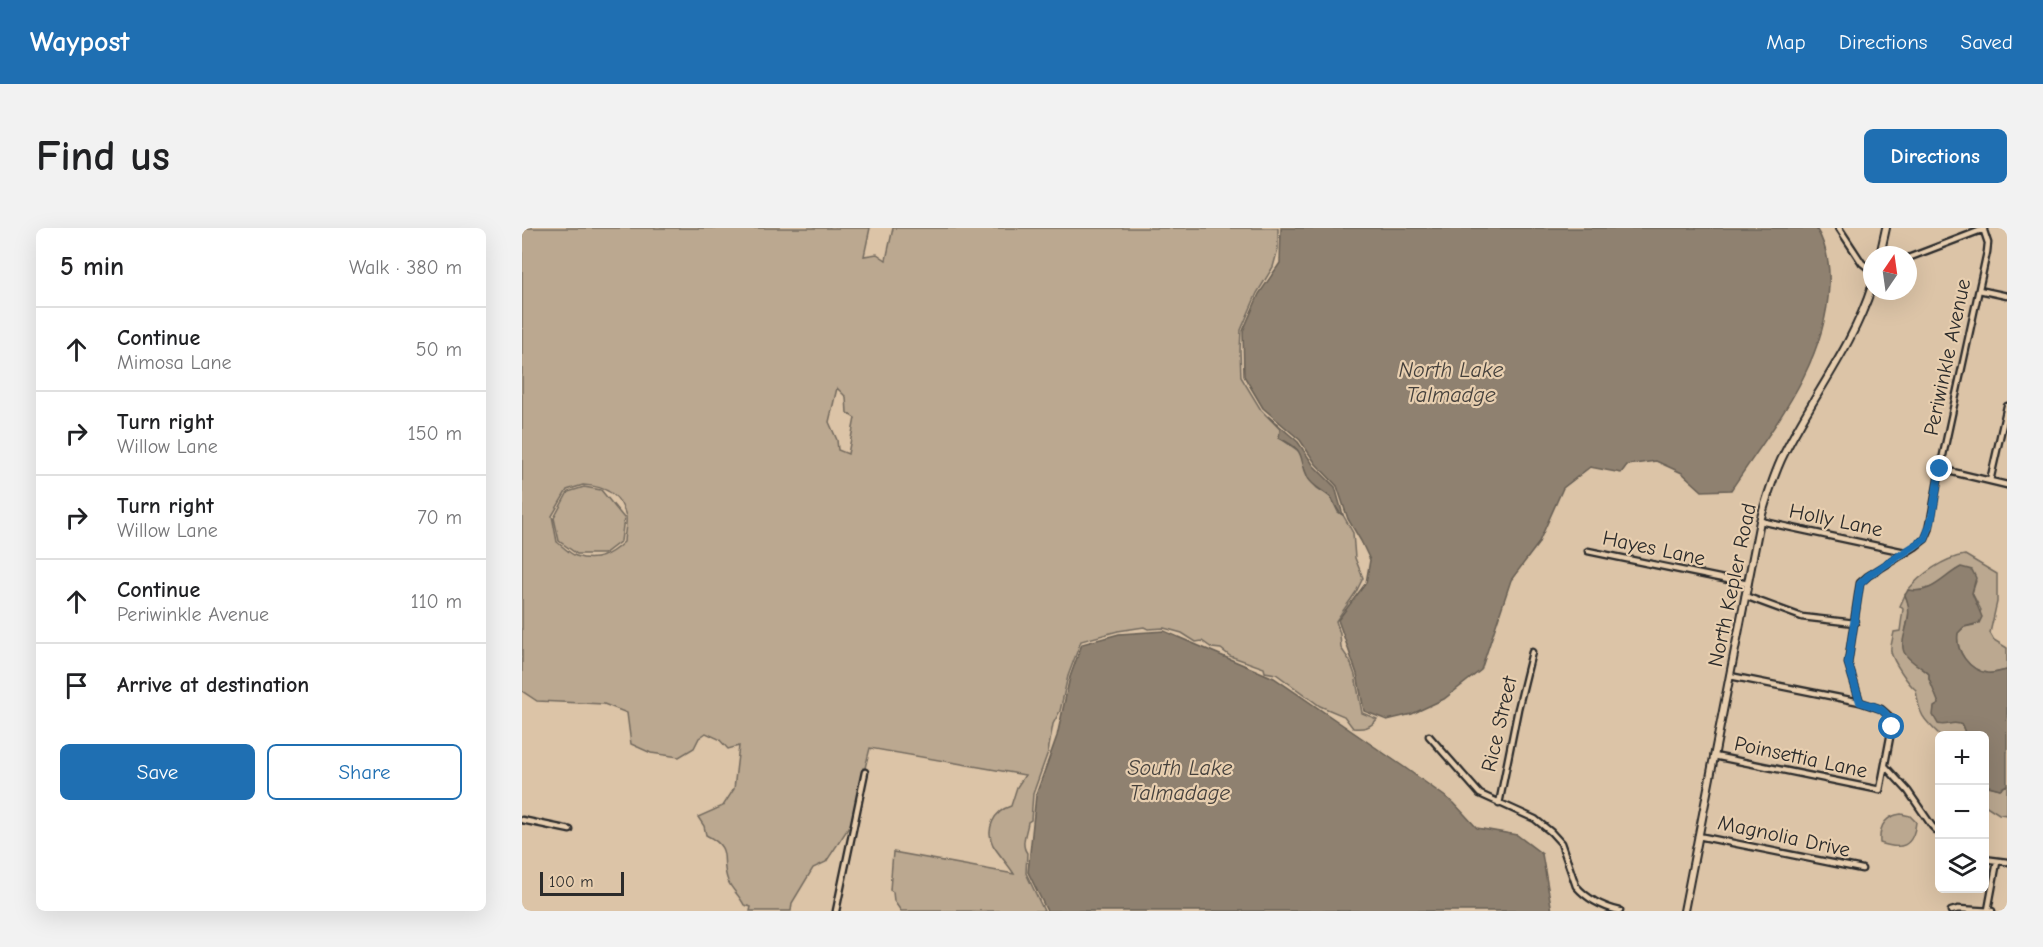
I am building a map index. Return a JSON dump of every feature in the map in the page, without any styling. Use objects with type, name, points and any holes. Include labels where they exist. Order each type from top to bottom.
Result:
[{"type":"main road","points":[[1882,246],[1886,228]]},
{"type":"main road","name":"North Kepler Road","points":[[1684,911],[1760,521],[1768,491],[1780,462],[1854,331],[1866,300]]},
{"type":"street","points":[[1839,228],[1863,264]]},
{"type":"street","points":[[1917,255],[1983,229]]},
{"type":"street","name":"Periwinkle Avenue","points":[[1860,702],[1848,663],[1860,584],[1868,576],[1925,539],[1929,530],[1987,252],[1988,243],[1983,229]]},
{"type":"street","points":[[1979,290],[2007,296]]},
{"type":"street","points":[[1990,482],[2007,406]]},
{"type":"street","points":[[1940,469],[2007,485]]},
{"type":"street","name":"Holly Lane","points":[[1760,521],[1905,552]]},
{"type":"street","name":"Hayes Lane","points":[[1588,551],[1748,584]]},
{"type":"street","points":[[1745,596],[1802,617],[1855,623]]},
{"type":"street","name":"Rice Street","points":[[1499,804],[1518,709],[1533,652]]},
{"type":"street","points":[[1730,676],[1860,702],[1881,709],[1889,716],[1892,727],[1885,766],[1908,791],[1935,829]]},
{"type":"street","points":[[1430,736],[1480,794],[1535,819],[1545,826],[1561,843],[1576,886],[1593,901],[1620,911]]},
{"type":"street","name":"Poinsettia Lane","points":[[1714,756],[1880,790],[1885,766]]},
{"type":"street","points":[[836,911],[865,772]]},
{"type":"street","points":[[522,820],[570,830]]},
{"type":"street","name":"Magnolia Drive","points":[[1698,836],[1862,870]]},
{"type":"street","points":[[1989,861],[2007,862]]},
{"type":"street","points":[[1951,911],[1958,909],[1990,910],[1997,862]]},
{"type":"shaded area","points":[[522,228],[870,228],[864,256],[877,254],[886,260],[893,228],[1278,228],[1278,249],[1273,267],[1257,293],[1241,330],[1241,377],[1261,410],[1280,429],[1280,438],[1300,452],[1309,479],[1317,488],[1331,497],[1338,512],[1343,515],[1353,533],[1355,558],[1363,578],[1336,621],[1341,648],[1350,661],[1355,675],[1362,713],[1377,719],[1369,726],[1353,728],[1344,716],[1320,706],[1276,674],[1265,672],[1264,668],[1230,656],[1221,649],[1212,648],[1202,641],[1196,642],[1182,633],[1164,628],[1144,627],[1081,641],[1068,676],[1060,711],[1053,724],[1048,752],[1033,794],[1031,820],[1028,822],[1024,838],[1027,853],[1026,873],[1044,911],[901,911],[890,890],[893,852],[1014,874],[993,845],[990,833],[996,816],[1011,806],[1017,787],[1025,775],[870,748],[865,768],[863,768],[851,824],[826,862],[813,868],[792,903],[791,911],[750,911],[751,907],[744,905],[728,881],[723,850],[715,840],[706,835],[704,826],[698,817],[723,806],[734,789],[739,746],[728,749],[719,739],[706,733],[699,738],[694,748],[679,757],[651,753],[631,744],[627,713],[604,704],[537,701],[522,691]],"holes":[[[837,388],[846,397],[847,413],[855,418],[848,454],[838,450],[837,440],[829,422]],[[583,485],[598,487],[611,493],[624,509],[626,517],[624,542],[602,557],[590,559],[576,556],[557,542],[552,516],[567,490]]]},
{"type":"shaded area","points":[[584,487],[601,490],[624,518],[621,541],[604,554],[577,554],[559,541],[554,518],[568,492]]},
{"type":"shaded area","points":[[1965,555],[1997,574],[1997,602],[1990,633],[1994,640],[2007,648],[2007,670],[1992,673],[1980,671],[1969,664],[1961,653],[1958,633],[1964,627],[1974,625],[1981,610],[1972,593],[1976,581],[1956,570],[1946,579],[1928,589],[1908,590],[1919,578],[1934,568],[1949,559]]},
{"type":"shaded area","points":[[1905,595],[1909,612],[1903,647],[1908,657],[1929,674],[1939,704],[1950,723],[1957,722],[1962,725],[1964,731],[1936,731],[1920,711],[1916,690],[1892,656],[1894,632],[1900,631],[1903,609],[1900,606]]},
{"type":"shaded area","points":[[2007,785],[2007,815],[1999,814],[1989,808],[1989,786],[2000,789]]},
{"type":"shaded area","points":[[1901,814],[1910,816],[1916,822],[1909,842],[1900,846],[1880,843],[1880,832],[1884,824],[1890,817]]},
{"type":"water","name":"North Lake Talmadge","points":[[1281,228],[1816,228],[1825,248],[1829,270],[1826,314],[1808,368],[1795,394],[1731,490],[1702,491],[1682,473],[1656,461],[1627,465],[1621,473],[1590,467],[1563,488],[1538,544],[1511,580],[1481,670],[1444,699],[1412,714],[1387,720],[1364,711],[1357,674],[1338,620],[1366,583],[1370,560],[1348,519],[1337,486],[1316,464],[1300,440],[1263,408],[1244,376],[1243,331],[1259,294],[1280,263]]},
{"type":"water","points":[[1268,416],[1298,442],[1314,466],[1335,487],[1343,515],[1330,497],[1310,481],[1298,451],[1279,438],[1280,429]]},
{"type":"water","points":[[1961,567],[1972,570],[1976,578],[1972,593],[1982,617],[1979,623],[1964,627],[1958,633],[1961,653],[1969,664],[1980,671],[1992,673],[2007,670],[2007,785],[2000,789],[1989,786],[1989,731],[1964,731],[1959,724],[1938,724],[1933,715],[1934,707],[1939,704],[1929,674],[1904,652],[1903,640],[1909,612],[1905,595],[1908,590],[1924,590]]},
{"type":"water","name":"South Lake Talmadage","points":[[1164,631],[1274,678],[1454,803],[1477,828],[1517,835],[1542,854],[1552,911],[1047,911],[1028,872],[1036,795],[1057,736],[1070,677],[1082,644],[1119,634]]},
{"type":"route","points":[[1892,727],[1889,716],[1881,709],[1860,702],[1848,663],[1860,584],[1868,576],[1925,539],[1931,522],[1940,469]]}]
